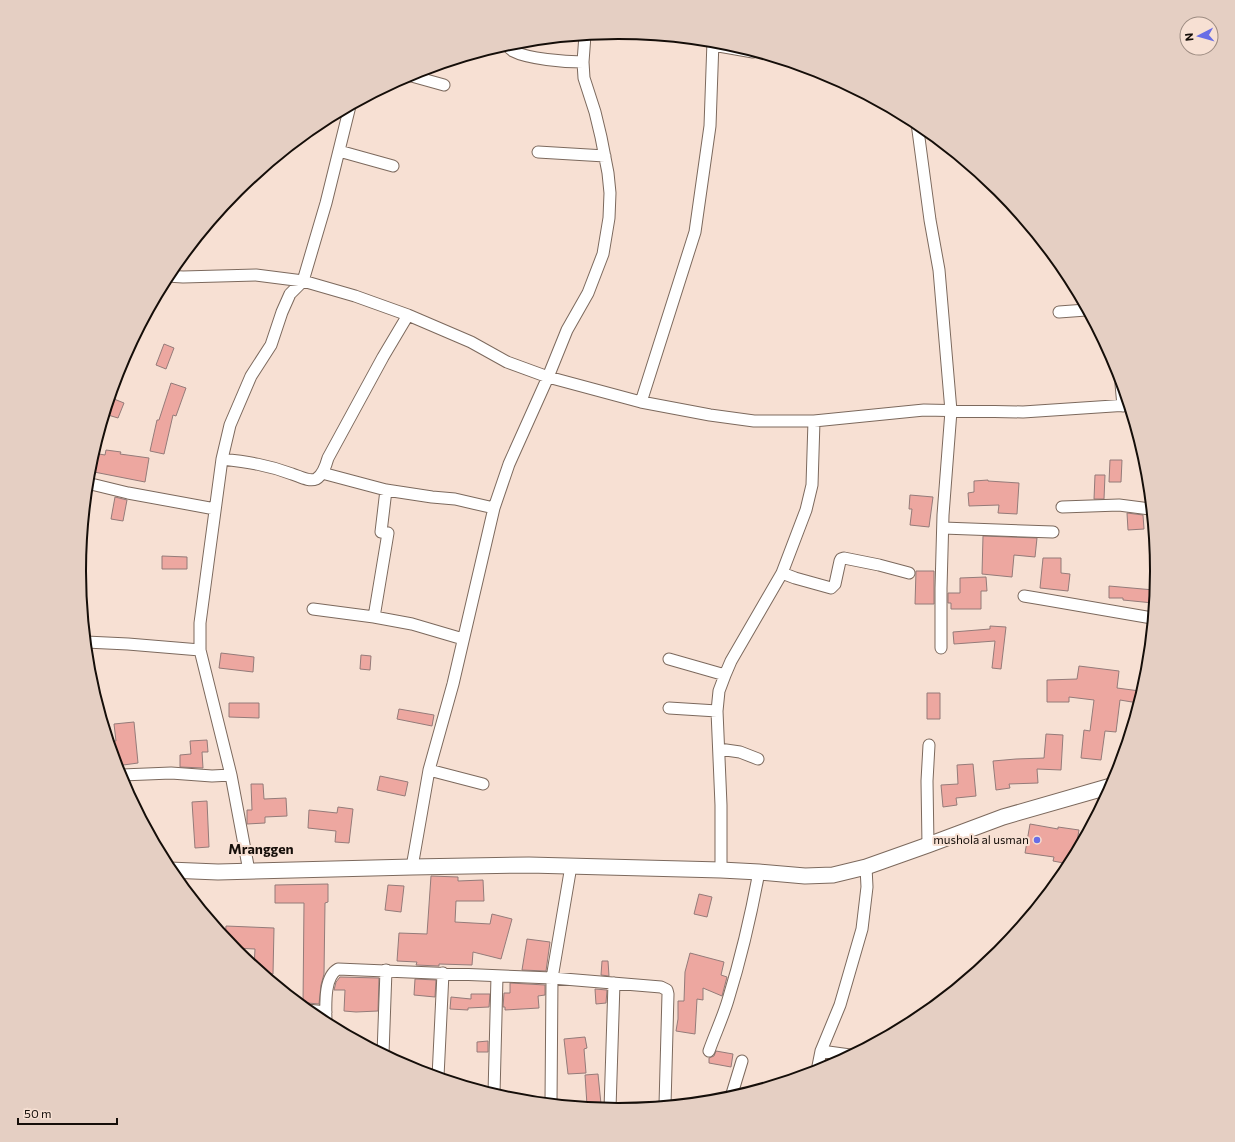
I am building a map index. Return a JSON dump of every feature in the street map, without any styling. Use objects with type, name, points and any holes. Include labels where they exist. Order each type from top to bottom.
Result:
[{"type":"main road","points":[[177,870],[218,872],[529,865],[721,870],[804,876],[833,874],[866,867],[1003,817],[1103,788]]},
{"type":"street","points":[[412,867],[429,770],[453,684],[494,508],[509,464],[548,377],[567,330],[588,293],[603,254],[609,218],[610,194],[605,156],[595,112],[584,78],[583,62],[585,40]]},
{"type":"street","points":[[641,402],[695,232],[710,126],[713,48]]},
{"type":"street","points":[[511,50],[520,54],[543,59],[583,62]]},
{"type":"street","points":[[418,78],[444,85]]},
{"type":"street","points":[[249,871],[231,775],[200,650],[200,623],[215,508],[222,459],[230,425],[251,376],[271,345],[282,312],[290,294],[303,281],[326,203],[348,112]]},
{"type":"street","points":[[918,133],[930,220],[939,270],[951,411],[943,528],[941,648]]},
{"type":"street","points":[[339,151],[393,166]]},
{"type":"street","points":[[538,152],[605,156]]},
{"type":"street","points":[[174,277],[182,278],[256,275],[303,281],[355,296],[408,315],[471,342],[507,362],[548,377],[641,402],[754,421],[814,421],[924,410],[1023,412],[1123,406]]},
{"type":"street","points":[[1059,312],[1081,310]]},
{"type":"street","points":[[222,459],[253,462],[311,480],[317,478],[326,467],[328,458],[383,357],[408,315]]},
{"type":"street","points":[[721,870],[717,711],[719,691],[725,675],[782,573],[806,510],[812,485],[814,421]]},
{"type":"street","points":[[322,473],[386,490],[455,499],[494,508]]},
{"type":"street","points":[[93,485],[215,508]]},
{"type":"street","points":[[374,617],[388,533],[381,532],[386,490]]},
{"type":"street","points":[[1062,506],[1119,505],[1146,508]]},
{"type":"street","points":[[943,528],[1053,532]]},
{"type":"street","points":[[782,573],[828,588],[831,588],[835,584],[838,564],[841,559],[844,558],[909,573]]},
{"type":"street","points":[[1024,596],[1147,617]]},
{"type":"street","points":[[313,609],[374,617],[412,624],[463,639]]},
{"type":"street","points":[[90,642],[200,650]]},
{"type":"street","points":[[669,659],[725,675]]},
{"type":"street","points":[[670,708],[717,711]]},
{"type":"street","points":[[928,845],[927,812],[929,745]]},
{"type":"street","points":[[719,749],[740,752],[758,759]]},
{"type":"street","points":[[429,770],[483,784]]},
{"type":"street","points":[[126,775],[171,773],[212,776],[231,775]]},
{"type":"street","points":[[551,1098],[552,978],[571,866]]},
{"type":"street","points":[[818,1064],[821,1051],[840,1005],[862,929],[867,887],[866,867]]},
{"type":"street","points":[[709,1051],[728,1001],[748,927],[759,872]]},
{"type":"street","points":[[326,1016],[326,999],[330,976],[333,971],[338,969],[552,978],[660,987],[667,990],[668,994],[665,1101]]},
{"type":"street","points":[[383,1049],[386,970]]},
{"type":"street","points":[[438,1072],[443,973]]},
{"type":"street","points":[[494,1088],[497,976]]},
{"type":"street","points":[[610,1103],[614,983]]},
{"type":"street","points":[[320,1011],[326,1012]]},
{"type":"street","points":[[821,1051],[841,1054]]},
{"type":"street","points":[[733,1090],[742,1061]]},
{"type":"building","points":[[164,344],[174,348],[166,369],[156,365]]},
{"type":"building","points":[[171,383],[186,388],[176,416],[173,415],[164,454],[150,451],[157,420],[159,420]]},
{"type":"building","points":[[114,399],[124,403],[118,418],[109,415]]},
{"type":"building","points":[[106,450],[121,452],[120,454],[149,458],[145,482],[95,472],[99,454],[105,455]]},
{"type":"building","points":[[1110,460],[1122,460],[1121,482],[1109,482]]},
{"type":"building","points":[[1095,475],[1105,475],[1104,499],[1094,499]]},
{"type":"building","points":[[988,480],[1019,483],[1017,514],[998,513],[999,505],[969,506],[968,493],[974,492],[974,481]]},
{"type":"building","points":[[910,495],[933,497],[929,527],[910,525],[912,509],[909,509]]},
{"type":"building","points":[[115,497],[127,500],[123,521],[111,519]]},
{"type":"building","points":[[1127,513],[1143,515],[1144,529],[1128,530]]},
{"type":"building","points":[[983,536],[1037,538],[1035,557],[1014,555],[1012,577],[982,574]]},
{"type":"building","points":[[162,556],[187,557],[187,569],[162,569]]},
{"type":"building","points":[[1043,558],[1061,558],[1061,573],[1070,574],[1068,591],[1040,588]]},
{"type":"building","points":[[916,571],[934,571],[934,604],[915,604]]},
{"type":"building","points":[[986,577],[987,591],[981,591],[981,609],[951,609],[951,603],[948,603],[948,593],[960,593],[960,578]]},
{"type":"building","points":[[1109,586],[1149,590],[1148,603],[1123,600],[1123,598],[1109,598]]},
{"type":"building","points":[[990,626],[1006,627],[1001,669],[992,668],[995,641],[954,644],[953,632],[990,629]]},
{"type":"building","points":[[221,653],[254,657],[253,672],[219,668]]},
{"type":"building","points":[[361,655],[371,656],[370,670],[360,669]]},
{"type":"building","points":[[1079,666],[1119,671],[1117,688],[1135,690],[1133,702],[1120,700],[1116,732],[1105,731],[1101,760],[1081,758],[1084,730],[1090,731],[1094,700],[1069,697],[1069,702],[1047,702],[1047,680],[1077,679]]},
{"type":"building","points":[[927,693],[940,693],[940,719],[927,719]]},
{"type":"building","points":[[229,703],[259,703],[259,718],[229,717]]},
{"type":"building","points":[[399,709],[434,715],[432,726],[397,719]]},
{"type":"building","points":[[134,722],[138,763],[122,765],[114,741],[116,741],[114,724]]},
{"type":"building","points":[[1046,734],[1063,735],[1061,770],[1037,769],[1038,783],[1009,784],[1010,788],[996,790],[993,761],[1044,758]]},
{"type":"building","points":[[207,740],[208,752],[202,752],[203,768],[180,767],[180,755],[191,754],[190,741]]},
{"type":"building","points":[[973,764],[976,796],[956,798],[957,805],[943,807],[941,785],[958,784],[957,765]]},
{"type":"building","points":[[380,776],[408,782],[405,796],[377,790]]},
{"type":"building","points":[[251,784],[263,784],[264,799],[286,798],[287,816],[265,817],[265,823],[247,824],[247,810],[252,810]]},
{"type":"building","points":[[207,801],[209,847],[195,848],[192,802]]},
{"type":"building","points":[[338,807],[353,809],[349,843],[335,842],[336,831],[308,828],[309,810],[337,813]]},
{"type":"building","points":[[1030,824],[1058,829],[1058,827],[1079,830],[1078,838],[1063,863],[1053,861],[1054,857],[1025,853]]},
{"type":"building","points":[[431,876],[458,877],[458,881],[483,880],[484,901],[456,901],[455,922],[490,924],[492,914],[512,919],[501,959],[473,952],[472,965],[416,965],[417,962],[397,961],[399,933],[427,934]]},
{"type":"building","points":[[328,884],[328,902],[325,903],[324,974],[319,1004],[308,1003],[303,999],[304,903],[275,903],[275,885]]},
{"type":"building","points":[[388,885],[404,886],[401,912],[385,910]]},
{"type":"building","points":[[699,894],[712,897],[707,917],[694,914]]},
{"type":"building","points":[[226,926],[274,928],[273,974],[270,974],[254,959],[255,949],[243,948],[226,930]]},
{"type":"building","points":[[527,939],[550,942],[546,971],[522,970]]},
{"type":"building","points":[[690,953],[724,962],[721,975],[727,977],[722,996],[703,988],[703,1000],[697,999],[695,1034],[676,1031],[678,1001],[684,1001],[685,972]]},
{"type":"building","points":[[602,961],[608,961],[609,976],[601,975]]},
{"type":"building","points":[[340,977],[379,978],[378,1011],[344,1011],[345,990],[334,990],[336,982]]},
{"type":"building","points":[[415,979],[436,980],[435,997],[414,995]]},
{"type":"building","points":[[510,983],[545,985],[545,995],[538,996],[539,1008],[505,1010],[505,1007],[503,1007],[504,993],[510,993]]},
{"type":"building","points":[[595,989],[607,990],[606,1003],[596,1004]]},
{"type":"building","points":[[471,994],[490,994],[489,1007],[468,1008],[468,1010],[450,1009],[451,997],[471,999]]},
{"type":"building","points":[[585,1037],[587,1048],[584,1049],[586,1073],[568,1074],[564,1039]]},
{"type":"building","points":[[488,1041],[488,1052],[477,1052],[477,1042]]},
{"type":"building","points":[[716,1051],[733,1054],[731,1067],[709,1063],[709,1058],[714,1056]]},
{"type":"building","points":[[598,1074],[601,1103],[587,1102],[585,1075]]},
{"type":"place","name":"mushola al usman","points":[[1037,840]]},
{"type":"district","name":"Mranggen","points":[[261,849]]}]
